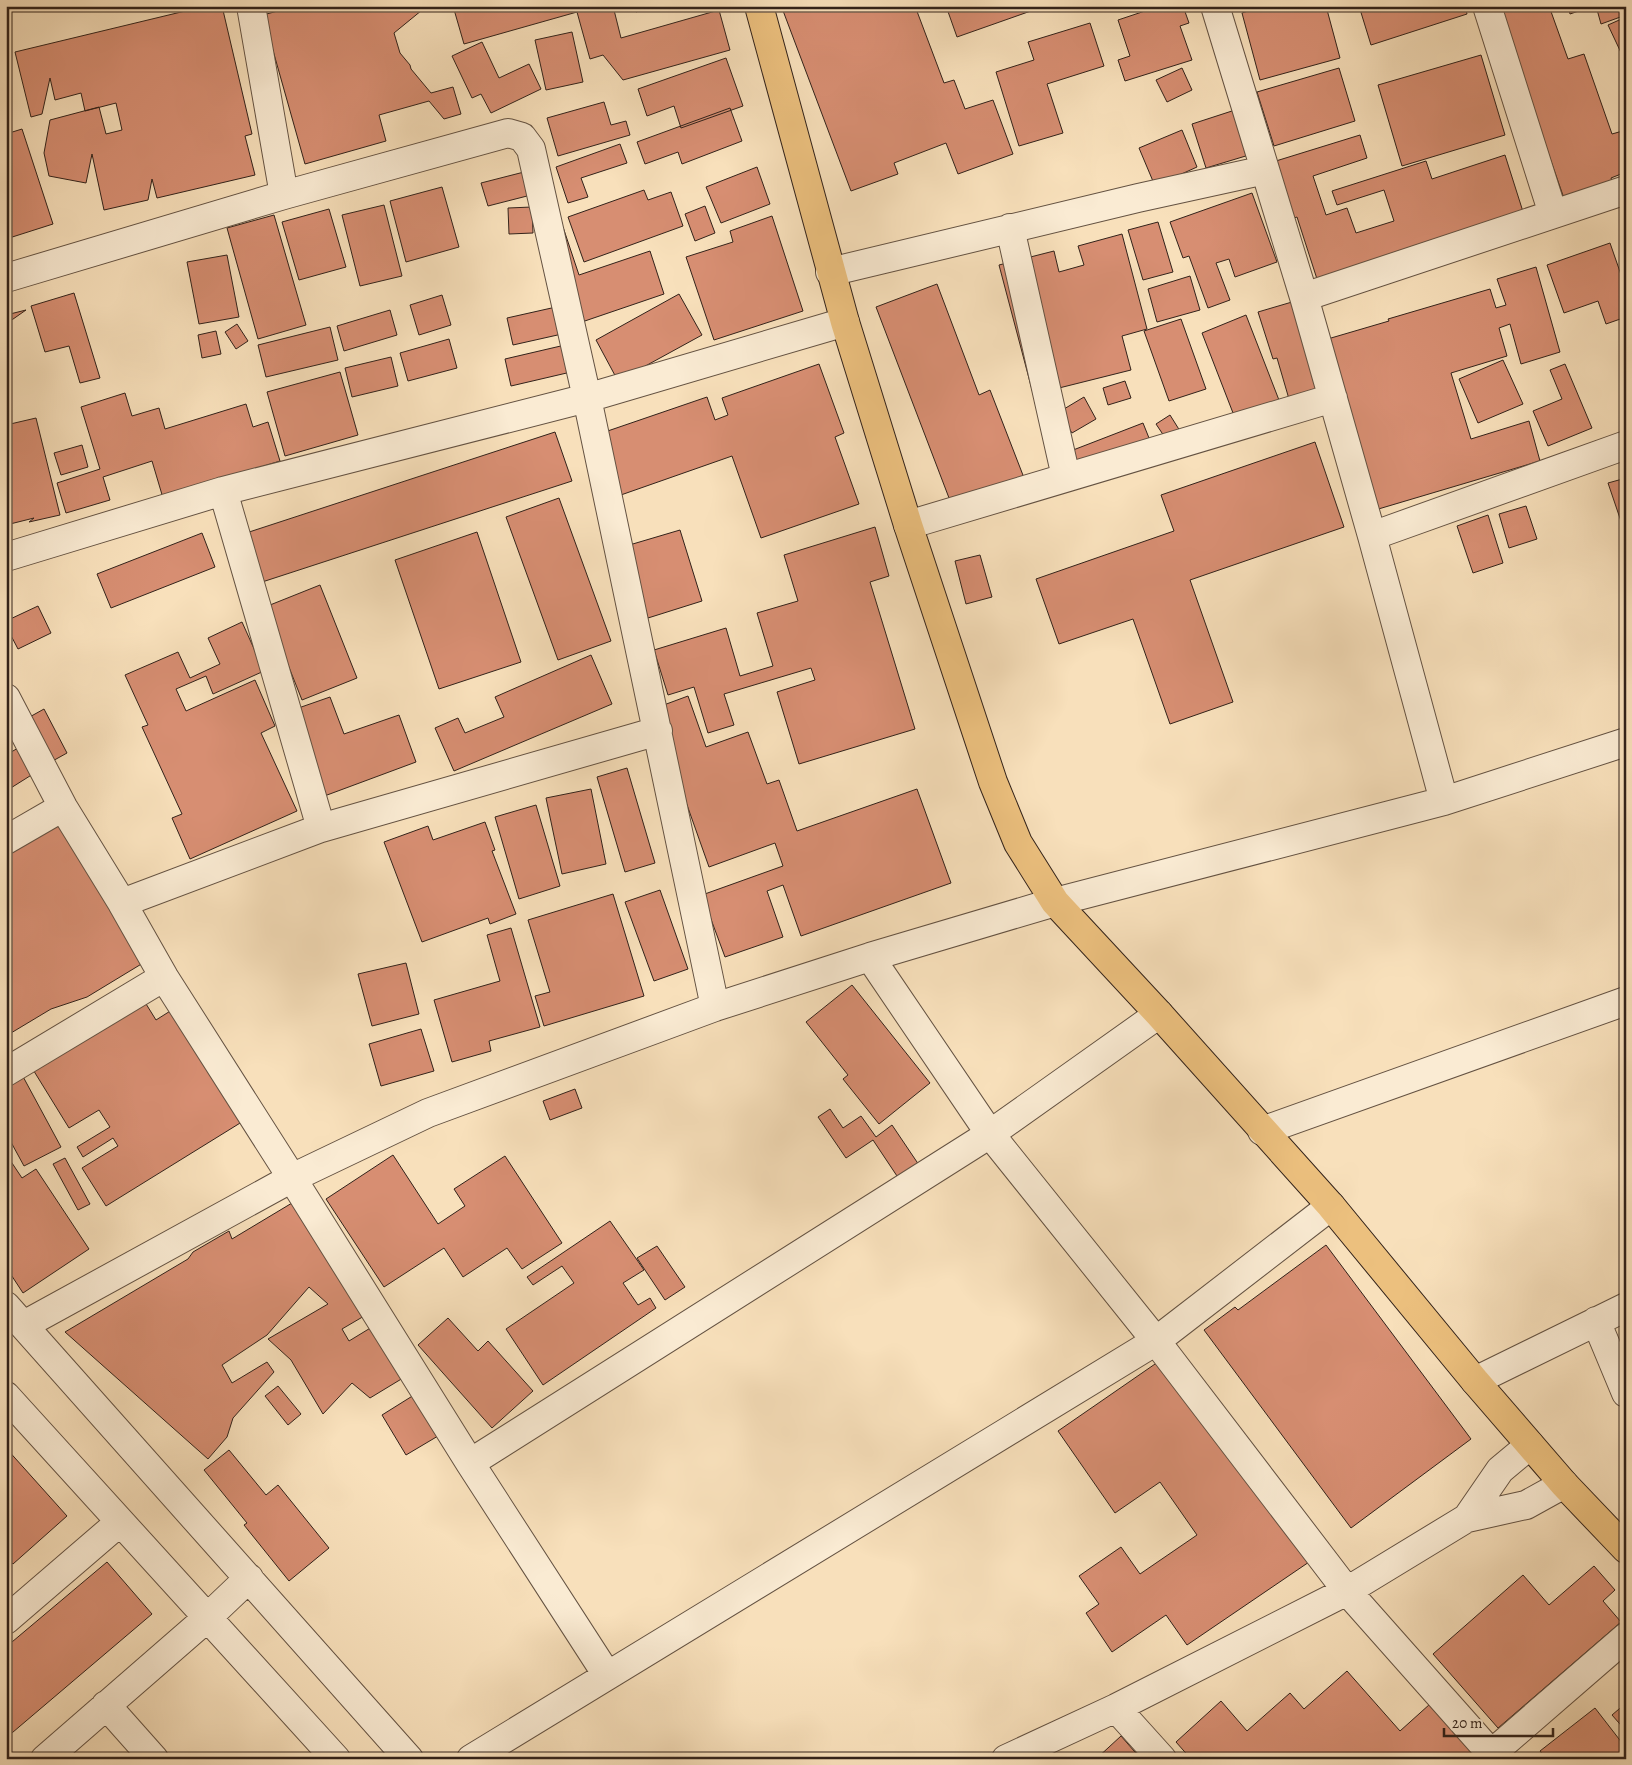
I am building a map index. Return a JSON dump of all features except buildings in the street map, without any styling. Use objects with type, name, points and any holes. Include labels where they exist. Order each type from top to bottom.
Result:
[{"type":"main road","points":[[759,6],[844,322],[908,525],[993,782],[1018,843],[1055,902],[1159,1014],[1331,1206],[1530,1445],[1564,1484],[1626,1548]]},
{"type":"street","points":[[251,6],[284,195]]},
{"type":"street","points":[[1215,6],[1304,297],[1372,536],[1444,801]]},
{"type":"street","points":[[1487,6],[1553,214]]},
{"type":"street","points":[[6,278],[284,195],[508,133],[522,137],[530,149],[587,398],[715,1006]]},
{"type":"street","points":[[830,272],[1010,228],[1265,170]]},
{"type":"street","points":[[1304,297],[1626,190]]},
{"type":"street","points":[[1010,228],[1066,478]]},
{"type":"street","points":[[6,557],[223,491],[587,398],[844,322]]},
{"type":"street","points":[[908,525],[1333,398]]},
{"type":"street","points":[[1372,536],[1626,445]]},
{"type":"street","points":[[223,491],[321,828]]},
{"type":"street","points":[[6,698],[63,807],[122,903],[164,977],[470,1463],[607,1675]]},
{"type":"street","points":[[122,903],[321,828],[658,731]]},
{"type":"street","points":[[409,1759],[15,1316],[292,1178],[428,1113],[715,1006],[870,957],[1055,902],[1444,801],[1626,742]]},
{"type":"street","points":[[6,840],[63,807]]},
{"type":"street","points":[[870,957],[990,1134],[1156,1341],[1347,1591],[1494,1756],[1626,1637]]},
{"type":"street","points":[[6,1072],[164,977]]},
{"type":"street","points":[[1262,1131],[1626,1001]]},
{"type":"street","points":[[470,1463],[990,1134],[1159,1014]]},
{"type":"street","points":[[471,1759],[1156,1341],[1331,1206]]},
{"type":"street","points":[[1475,1381],[1626,1307]]},
{"type":"street","points":[[1596,1321],[1626,1393]]},
{"type":"street","points":[[6,1396],[336,1759]]},
{"type":"street","points":[[1467,1518],[1500,1470],[1530,1445]]},
{"type":"street","points":[[1006,1759],[1116,1708],[1347,1591],[1467,1518],[1526,1505],[1564,1484]]},
{"type":"street","points":[[10,1609],[120,1522]]},
{"type":"street","points":[[45,1759],[207,1618],[249,1578]]},
{"type":"street","points":[[106,1705],[154,1759]]},
{"type":"street","points":[[1116,1708],[1162,1759]]}]
